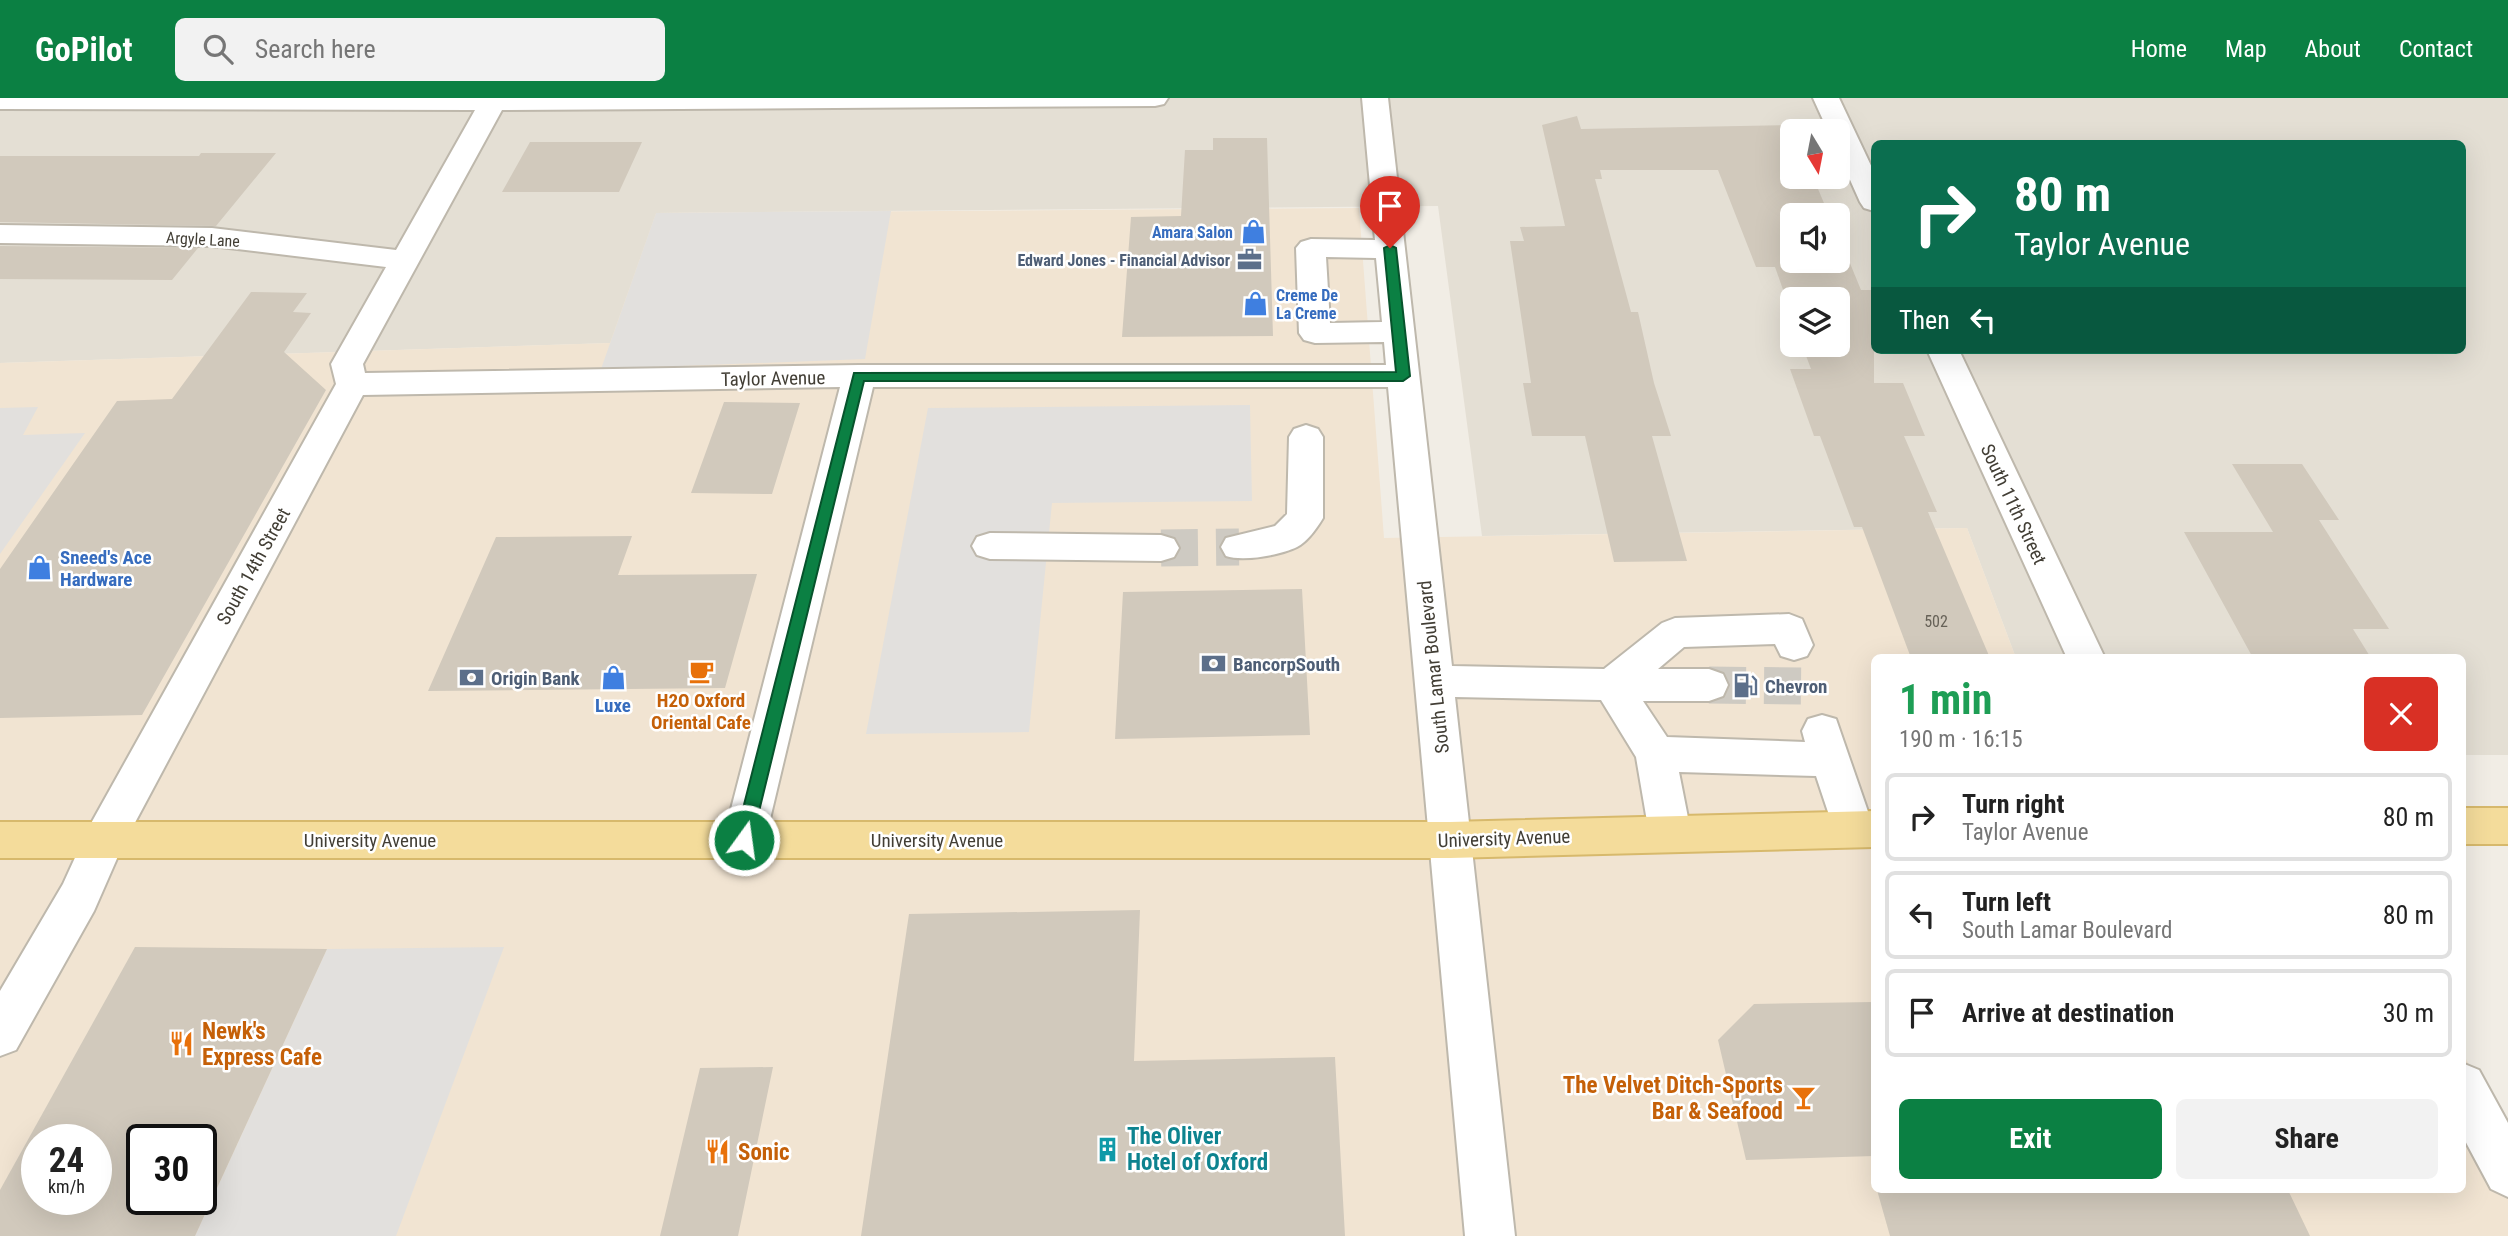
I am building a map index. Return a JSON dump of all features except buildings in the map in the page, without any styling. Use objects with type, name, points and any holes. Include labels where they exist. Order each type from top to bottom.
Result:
[{"type":"main road","points":[[2466,826],[2508,826]]},
{"type":"main road","name":"University Avenue","points":[[0,840],[1450,840],[1864,829]]},
{"type":"street","points":[[0,101],[1155,98]]},
{"type":"street","name":"South Lamar Boulevard","points":[[1375,98],[1490,1236]]},
{"type":"street","points":[[1826,98],[1871,196]]},
{"type":"street","name":"South 14th Street","points":[[0,1034],[79,897],[104,840],[352,384],[347,364],[494,100]]},
{"type":"street","name":"Argyle Lane","points":[[0,234],[212,237],[405,260]]},
{"type":"street","points":[[1390,248],[1311,248],[1315,333],[1399,332]]},
{"type":"street","name":"South 11th Street","points":[[1945,354],[2084,654]]},
{"type":"street","points":[[744,840],[859,376]]},
{"type":"street","name":"Taylor Avenue","points":[[352,384],[859,376],[1403,376]]},
{"type":"street","points":[[1239,547],[1286,537],[1305,518],[1306,437]]},
{"type":"street","points":[[990,546],[1161,548]]},
{"type":"street","points":[[1612,685],[1675,633],[1789,629],[1794,645]]},
{"type":"street","points":[[1434,681],[1709,685]]},
{"type":"street","points":[[1612,685],[1656,754],[1670,833]]},
{"type":"street","points":[[1656,754],[1826,746],[1864,829]]},
{"type":"street","points":[[2466,1093],[2508,1172]]},
{"type":"shaded area","points":[[0,98],[2508,98],[2508,755],[2466,755],[2466,654],[2014,654],[1967,528],[1482,536],[1438,206],[657,213],[611,343],[0,363]]},
{"type":"shaded area","points":[[1359,208],[1384,538],[1967,528],[2014,654],[1871,654],[1871,1193],[2466,1193],[2466,1059],[2508,1134],[2508,1236],[0,1236],[0,363],[610,343],[656,213]]},
{"type":"shaded area","points":[[891,211],[865,359],[601,369],[656,213]]},
{"type":"shaded area","points":[[1250,405],[1252,501],[1052,503],[1029,732],[866,734],[928,408]]},
{"type":"shaded area","points":[[38,407],[23,435],[85,433],[0,554],[0,408]]},
{"type":"shaded area","points":[[504,947],[396,1236],[195,1236],[205,1215],[217,1215],[217,1188],[327,949]]},
{"type":"tunnel","points":[[1161,548],[1239,547]]},
{"type":"tunnel","points":[[1709,685],[1807,686]]},
{"type":"place","name":"Amara Salon","points":[[1253,232]]},
{"type":"place","name":"Edward Jones - Financial Advisor","points":[[1250,260]]},
{"type":"place","name":"Creme De La Creme","points":[[1256,304]]},
{"type":"place","name":"Sneed's Ace Hardware","points":[[40,568]]},
{"type":"place","name":"BancorpSouth","points":[[1213,664]]},
{"type":"place","name":"H2O Oxford Oriental Cafe","points":[[701,672]]},
{"type":"place","name":"Luxe","points":[[613,677]]},
{"type":"place","name":"Origin Bank","points":[[471,678]]},
{"type":"place","name":"Chevron","points":[[1745,686]]},
{"type":"place","name":"Newk's Express Cafe","points":[[182,1044]]},
{"type":"place","name":"The Velvet Ditch-Sports Bar & Seafood","points":[[1803,1098]]},
{"type":"place","name":"The Oliver Hotel of Oxford","points":[[1107,1149]]},
{"type":"place","name":"Sonic","points":[[718,1152]]},
{"type":"route","points":[[744,840],[859,376],[1403,376],[1390,248]]}]
